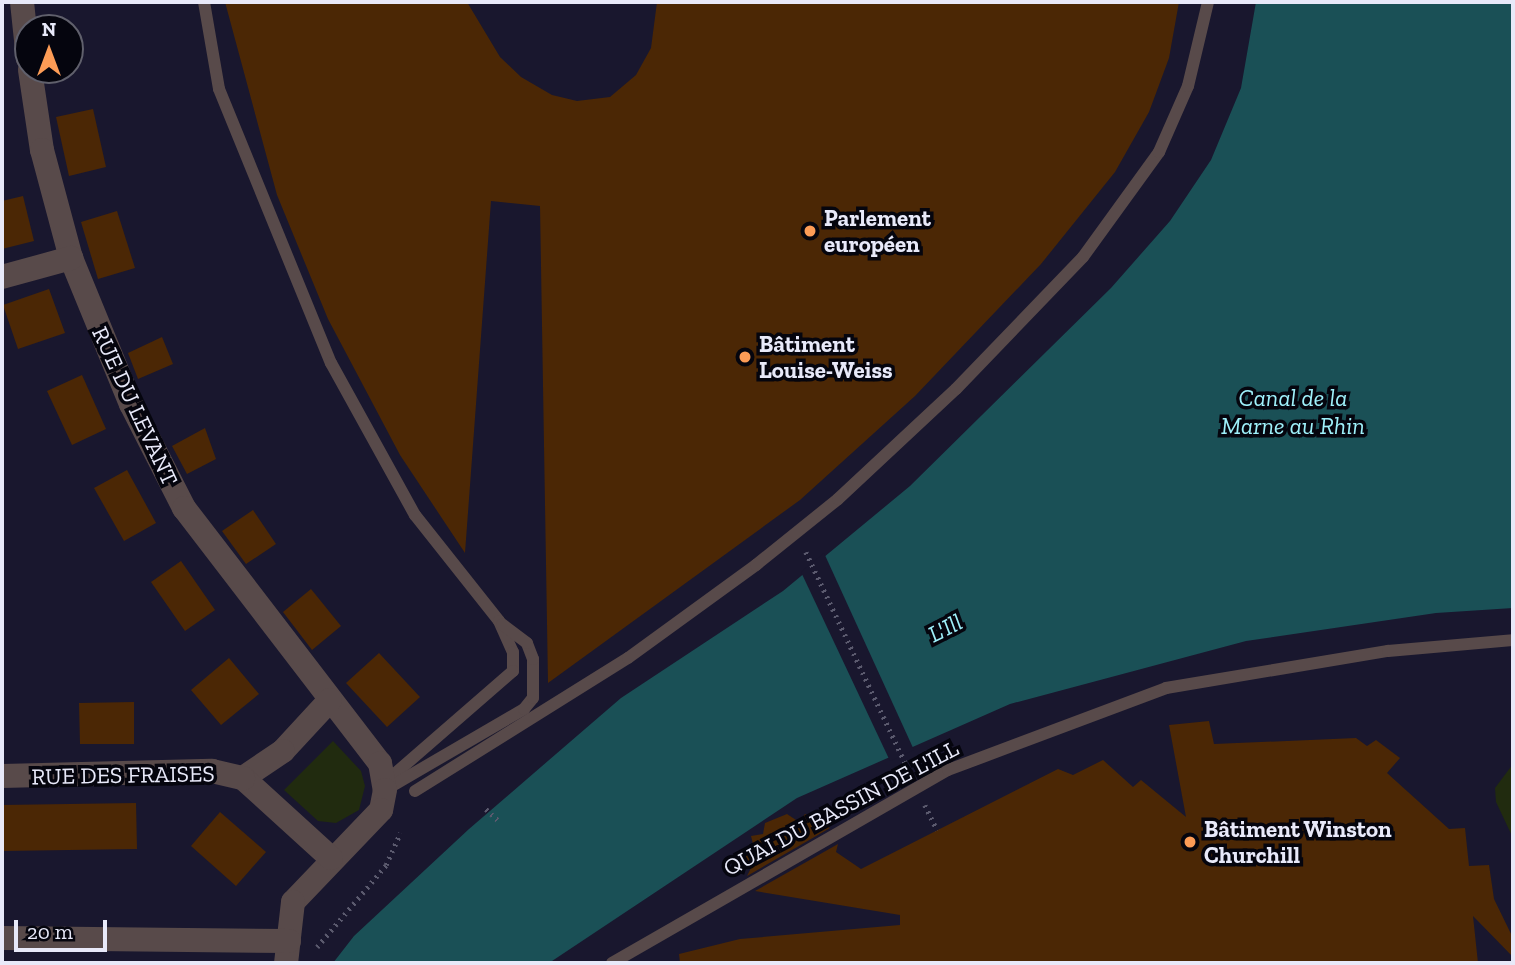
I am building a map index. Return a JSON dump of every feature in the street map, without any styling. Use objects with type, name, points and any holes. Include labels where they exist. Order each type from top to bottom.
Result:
[{"type":"street","name":"RUE DU LEVANT","points":[[32,84],[42,150],[71,258],[131,404],[184,508],[380,763],[384,786]]},
{"type":"street","points":[[2,277],[71,258]]},
{"type":"street","points":[[330,700],[283,751],[243,778],[331,858]]},
{"type":"street","name":"RUE DES FRAISES","points":[[2,776],[212,771],[243,778]]},
{"type":"street","points":[[2,938],[294,953],[293,902],[331,858],[356,842],[381,810],[384,786]]},
{"type":"lane","points":[[204,2],[219,89],[331,363],[415,515],[499,621],[527,643],[533,659],[533,698],[524,709],[384,786]]},
{"type":"lane","points":[[415,791],[456,768],[628,658],[755,565],[838,499],[956,389],[1083,257],[1159,152],[1188,86],[1208,2]]},
{"type":"lane","points":[[384,786],[513,671],[513,652],[499,621]]},
{"type":"lane","name":"QUAI DU BASSIN DE L'ILL","points":[[612,963],[948,770],[1166,688],[1388,651],[1513,640]]},
{"type":"path","points":[[802,546],[914,780]]},
{"type":"path","points":[[294,953],[386,865],[415,791]]},
{"type":"path","points":[[919,793],[937,830]]},
{"type":"path","points":[[486,809],[498,820]]},
{"type":"shaded area","points":[[333,741],[361,771],[365,786],[359,810],[336,823],[318,821],[284,790]]},
{"type":"shaded area","points":[[1513,764],[1513,838],[1496,802],[1495,788]]},
{"type":"water","name":"Canal de la Marne au Rhin","points":[[1256,2],[1513,2],[1513,608],[1436,613],[1246,641],[1010,704],[797,798],[549,963],[333,963],[354,936],[469,829],[621,698],[783,591],[910,486],[1111,288],[1170,221],[1211,160],[1241,88]]},
{"type":"pier","points":[[824,553],[914,750],[890,761],[801,572]]},
{"type":"building","name":"Bâtiment Louise-Weiss","points":[[225,2],[467,2],[500,57],[521,77],[552,95],[577,101],[610,97],[636,75],[651,48],[657,2],[1179,2],[1169,58],[1149,112],[1115,172],[1041,264],[915,396],[800,500],[548,683],[540,206],[491,201],[465,553],[400,455],[328,319],[277,195]]},
{"type":"building","points":[[93,109],[106,167],[69,176],[56,117]]},
{"type":"building","points":[[23,196],[34,241],[2,249],[2,201]]},
{"type":"building","points":[[117,211],[135,268],[98,279],[81,222]]},
{"type":"building","points":[[49,289],[65,333],[18,349],[3,305]]},
{"type":"building","points":[[162,337],[173,364],[138,379],[128,353]]},
{"type":"building","points":[[82,375],[106,429],[72,445],[47,391]]},
{"type":"building","points":[[205,428],[216,459],[187,474],[172,446]]},
{"type":"building","points":[[127,470],[156,523],[124,541],[94,488]]},
{"type":"building","points":[[253,510],[276,544],[246,564],[222,531]]},
{"type":"building","points":[[181,561],[215,610],[185,631],[151,582]]},
{"type":"building","points":[[311,589],[341,626],[312,650],[283,612]]},
{"type":"building","points":[[379,653],[420,697],[387,727],[346,683]]},
{"type":"building","points":[[229,658],[259,694],[221,725],[191,690]]},
{"type":"building","points":[[134,702],[134,744],[80,744],[79,703]]},
{"type":"building","name":"Bâtiment Winston Churchill","points":[[1209,721],[1214,744],[1356,738],[1367,746],[1376,740],[1400,758],[1387,773],[1449,829],[1465,828],[1469,866],[1489,865],[1494,899],[1513,938],[1513,957],[1473,916],[1478,963],[680,963],[679,954],[740,939],[900,925],[900,915],[755,891],[838,844],[836,852],[861,869],[1058,769],[1073,775],[1103,760],[1133,787],[1141,780],[1186,817],[1169,725]]},
{"type":"building","points":[[136,803],[137,849],[2,851],[2,805]]},
{"type":"building","points":[[220,812],[266,852],[236,886],[191,846]]},
{"type":"building","points":[[787,814],[799,822],[805,814],[830,828],[747,876],[751,868],[743,856],[754,848],[751,836],[763,834],[765,823]]},
{"type":"place","name":"Parlement européen","points":[[810,231]]},
{"type":"place","name":"Bâtiment Louise-Weiss","points":[[745,357]]},
{"type":"place","name":"Bâtiment Winston Churchill","points":[[1190,842]]},
{"type":"water label","name":"L'Ill","points":[[945,628]]}]
